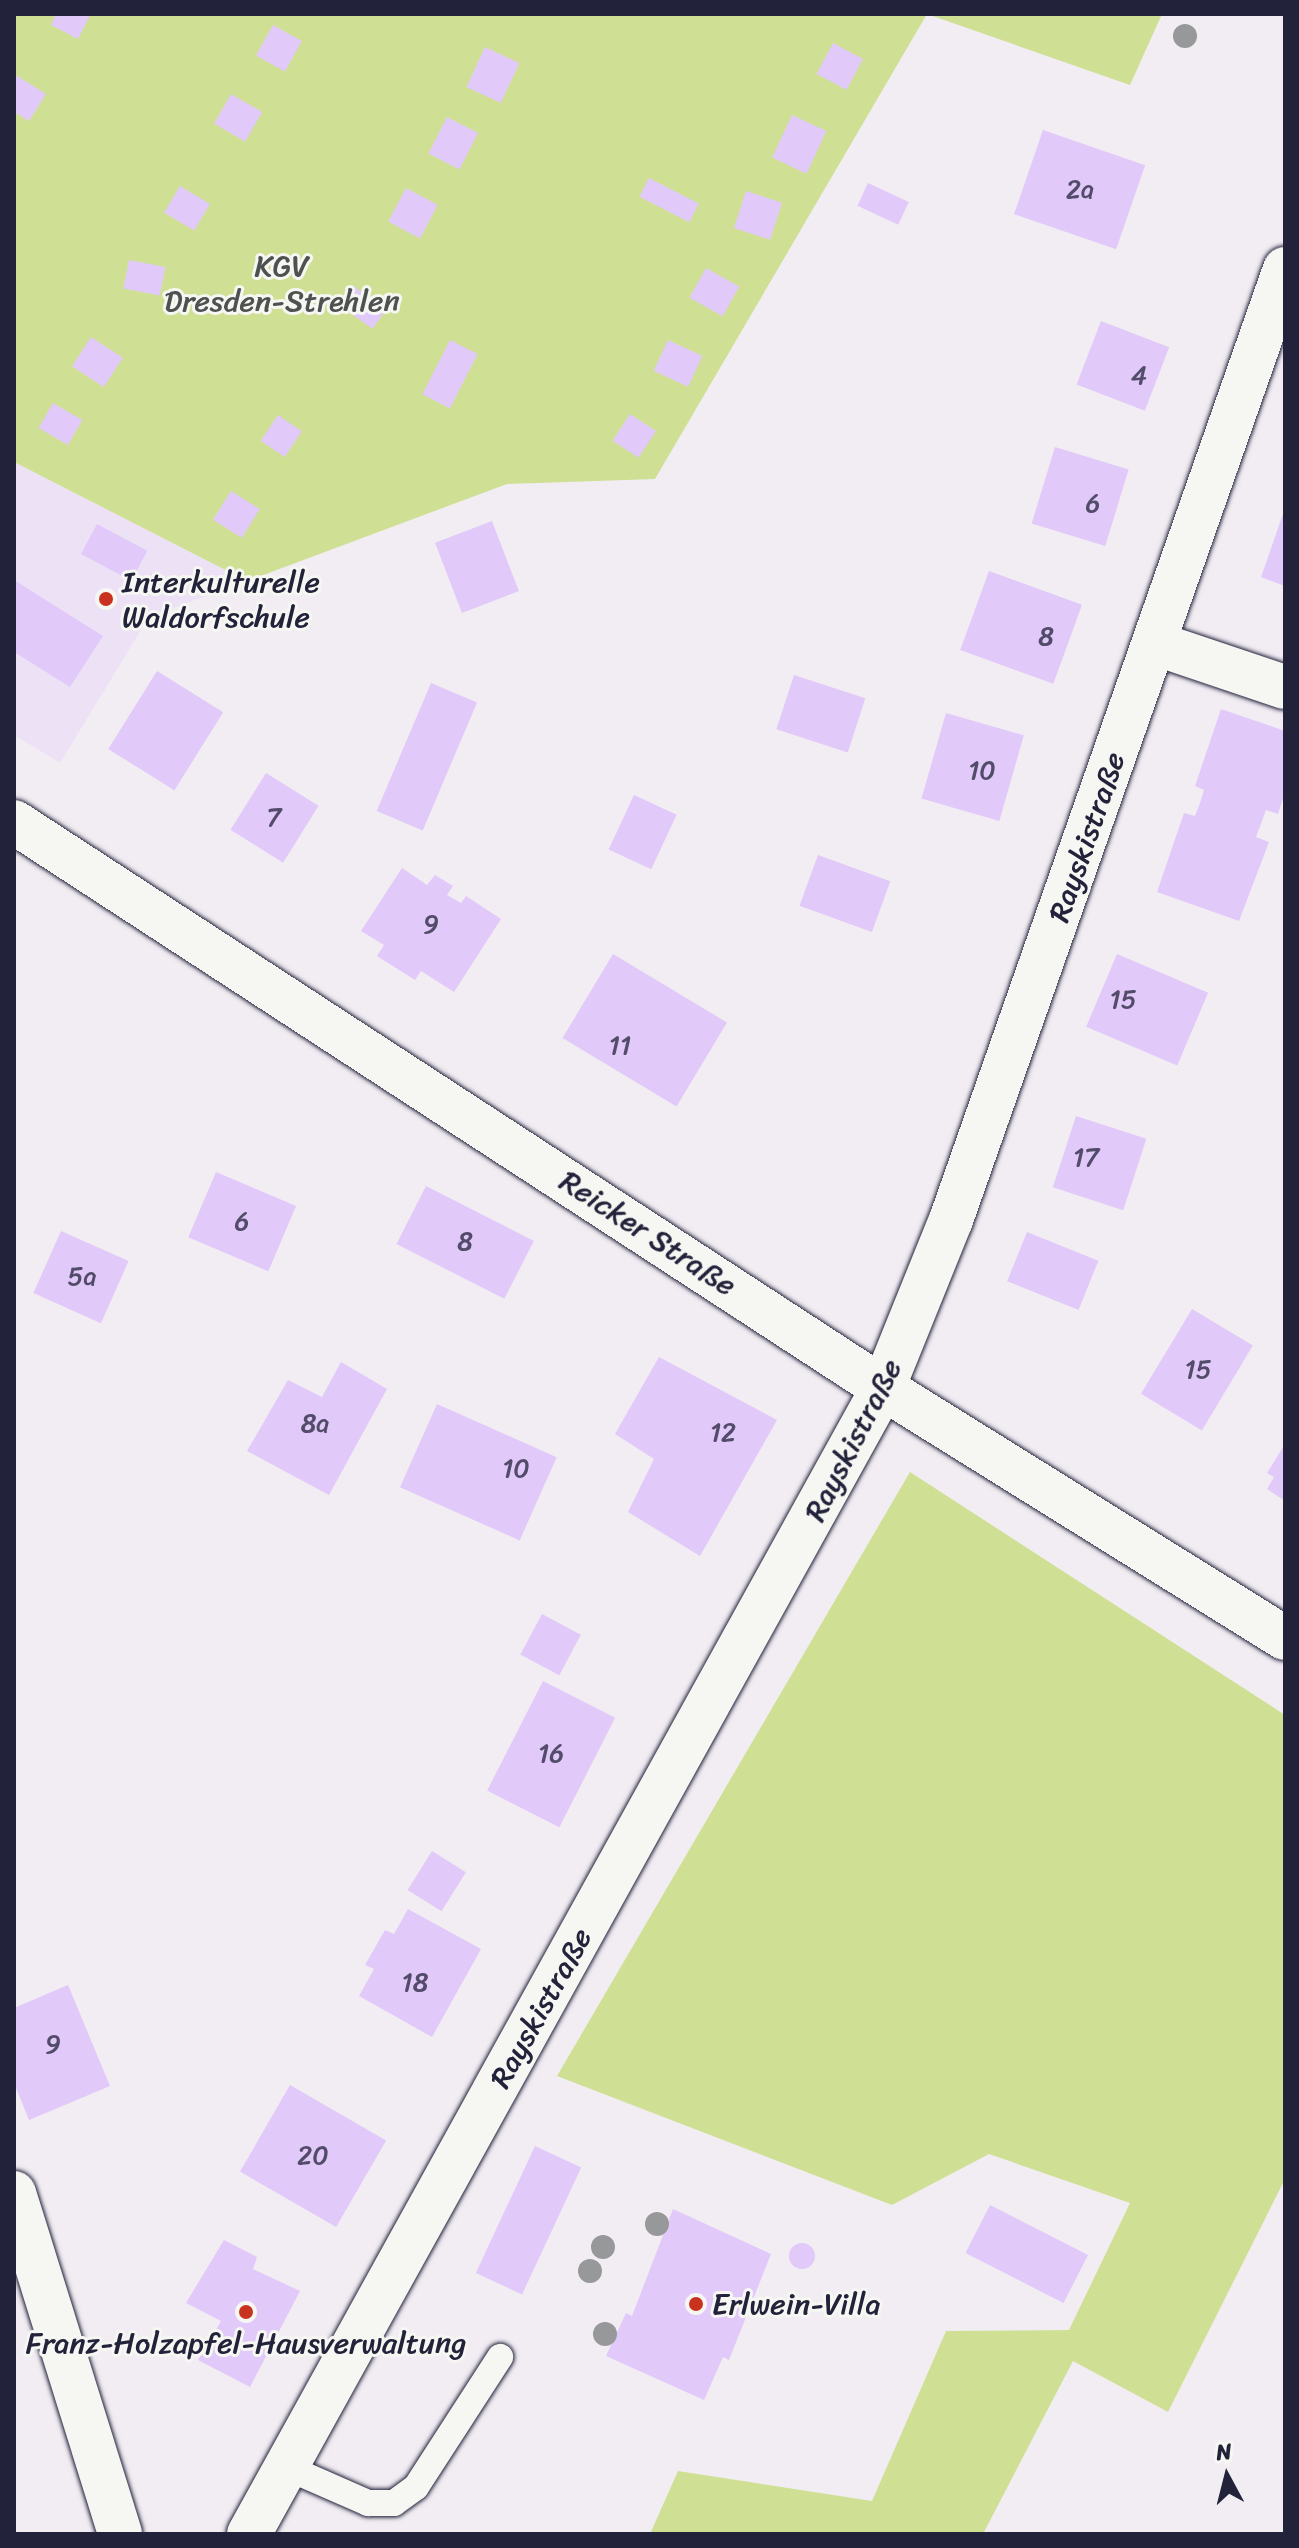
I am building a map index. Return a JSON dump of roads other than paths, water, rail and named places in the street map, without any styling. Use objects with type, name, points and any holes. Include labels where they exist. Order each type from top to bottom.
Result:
[{"type":"street","name":"Rayskistraße","points":[[249,2534],[883,1388],[951,1220],[1285,269]]},
{"type":"street","points":[[1154,643],[1285,687]]},
{"type":"street","name":"Reicker Straße","points":[[14,822],[883,1388],[1285,1638]]},
{"type":"street","points":[[14,2193],[120,2534]]},
{"type":"lane","points":[[286,2467],[368,2503],[394,2503],[416,2487],[500,2357]]},
{"type":"place","name":"Interkulturelle Waldorfschule","points":[[106,599]]},
{"type":"place","name":"Erlwein-Villa","points":[[696,2304]]},
{"type":"place","name":"Franz-Holzapfel-Hausverwaltung","points":[[246,2312]]},
{"type":"park label","name":"KGV Dresden-Strehlen","points":[[282,283]]}]
